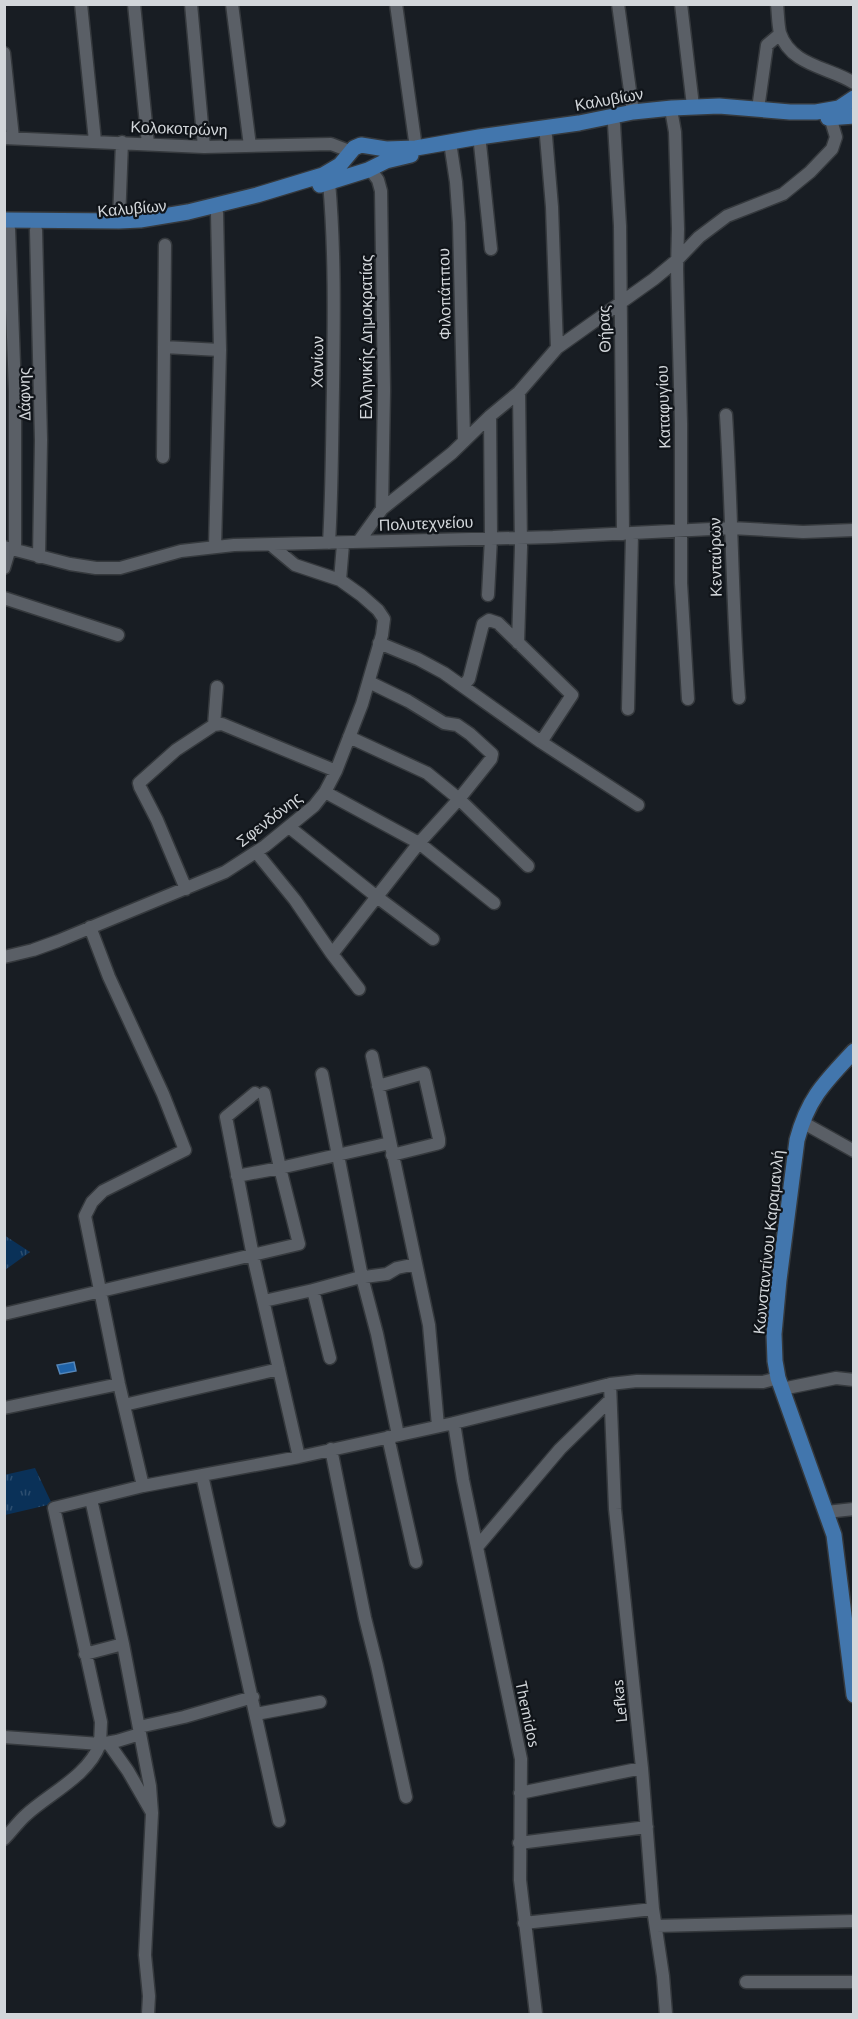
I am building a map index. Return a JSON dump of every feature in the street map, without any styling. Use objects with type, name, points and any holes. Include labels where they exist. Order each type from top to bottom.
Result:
[{"type":"main road","name":"Καλυβίων","points":[[6,226],[140,220],[188,212],[284,187],[333,170],[357,146],[399,150],[416,148],[579,123],[633,112],[693,106],[816,112],[840,108],[854,99]]},
{"type":"main road","name":"Καλυβίων","points":[[854,99],[854,110]]},
{"type":"main road","name":"Καλυβίων","points":[[6,226],[36,230],[133,228],[172,223],[329,182],[386,161],[451,148],[546,136],[672,115],[719,114],[796,119],[854,116]]},
{"type":"main road","points":[[351,153],[352,165],[368,169],[376,156],[369,146]]},
{"type":"main road","name":"Κωνσταντίνου Καραμανλή","points":[[854,1051],[813,1097],[802,1122],[797,1140],[778,1280],[774,1334],[780,1383],[834,1535],[854,1695]]},
{"type":"street","points":[[81,4],[95,141]]},
{"type":"street","points":[[134,4],[148,144]]},
{"type":"street","points":[[191,4],[204,147]]},
{"type":"street","points":[[232,4],[250,146]]},
{"type":"street","points":[[396,4],[416,148]]},
{"type":"street","points":[[618,4],[633,112]]},
{"type":"street","points":[[681,4],[693,106]]},
{"type":"street","points":[[777,4],[780,34],[797,57],[808,64],[854,82]]},
{"type":"street","points":[[758,109],[767,45],[780,34]]},
{"type":"street","points":[[4,53],[9,138]]},
{"type":"street","name":"Καταφυγίου","points":[[672,115],[677,181],[682,621],[688,699]]},
{"type":"street","points":[[359,541],[382,509],[452,453],[519,392],[558,348],[677,260],[699,237],[727,216],[783,194],[810,172],[832,149],[836,137],[831,117]]},
{"type":"street","name":"Θήρας","points":[[614,124],[620,226],[620,304],[628,534],[628,709]]},
{"type":"street","points":[[546,136],[552,207],[558,348]]},
{"type":"street","name":"Κολοκοτρώνη","points":[[9,138],[204,147],[331,144],[351,153]]},
{"type":"street","points":[[119,221],[122,142]]},
{"type":"street","points":[[480,144],[492,249]]},
{"type":"street","name":"Φιλοπάππου","points":[[451,148],[459,223],[464,440]]},
{"type":"street","name":"Ελληνικής Δημοκρατίας","points":[[368,169],[378,180],[381,191],[384,390],[382,509]]},
{"type":"street","name":"Χανίων","points":[[329,182],[334,333],[329,543]]},
{"type":"street","points":[[214,547],[220,350],[217,213]]},
{"type":"street","points":[[4,568],[10,548],[16,403],[6,226]]},
{"type":"street","name":"Δάφνης","points":[[36,230],[41,440],[39,557]]},
{"type":"street","points":[[163,457],[165,245]]},
{"type":"street","points":[[164,347],[220,350]]},
{"type":"street","points":[[518,643],[519,392]]},
{"type":"street","name":"Κενταύρων","points":[[726,415],[732,597],[739,698]]},
{"type":"street","points":[[488,595],[491,538],[490,416]]},
{"type":"street","name":"Πολυτεχνείου","points":[[10,548],[39,557],[96,568],[120,568],[181,550],[234,545],[343,544],[359,541],[628,534],[731,528],[803,532],[854,530]]},
{"type":"street","points":[[272,545],[295,566],[340,580],[343,544]]},
{"type":"street","name":"Σφενδόνης","points":[[4,957],[33,950],[225,872],[290,827],[314,806],[325,792],[336,771],[349,737],[369,682],[384,619],[378,610],[340,580]]},
{"type":"street","points":[[4,598],[118,635]]},
{"type":"street","points":[[463,686],[469,679],[483,624],[489,620],[498,623],[572,695],[541,742]]},
{"type":"street","points":[[379,644],[418,659],[463,686],[541,742],[638,805]]},
{"type":"street","points":[[332,954],[419,843],[491,759],[492,754],[457,725],[444,723],[408,701],[369,682]]},
{"type":"street","points":[[213,725],[217,687]]},
{"type":"street","points":[[186,889],[157,820],[140,787],[140,783],[176,750],[213,725],[222,724],[336,771]]},
{"type":"street","points":[[349,737],[427,773],[459,799],[528,866]]},
{"type":"street","points":[[325,792],[419,843],[494,903]]},
{"type":"street","points":[[290,827],[433,939]]},
{"type":"street","points":[[256,852],[296,900],[332,954],[360,989]]},
{"type":"street","points":[[90,927],[109,977],[163,1094],[185,1150],[103,1191],[92,1202],[85,1216],[99,1293],[144,1486]]},
{"type":"street","points":[[372,1056],[429,1325],[438,1426]]},
{"type":"street","points":[[237,1176],[338,1154],[439,1143],[424,1073],[378,1086]]},
{"type":"street","points":[[322,1074],[362,1277],[378,1334],[393,1436],[416,1562]]},
{"type":"street","points":[[4,1314],[99,1293],[253,1256],[299,1244],[260,1093],[226,1117],[253,1256],[299,1457]]},
{"type":"street","points":[[802,1122],[854,1151]]},
{"type":"street","points":[[264,1301],[362,1277],[387,1274],[397,1268],[416,1264]]},
{"type":"street","points":[[313,1290],[330,1358]]},
{"type":"street","points":[[124,1405],[279,1369]]},
{"type":"street","points":[[152,1813],[128,1771],[105,1744],[54,1508],[144,1486],[299,1457],[454,1423],[610,1384],[638,1381],[780,1383],[836,1378],[854,1380]]},
{"type":"street","points":[[4,1408],[119,1384]]},
{"type":"street","name":"Lefkas","points":[[610,1384],[615,1509],[642,1768],[653,1909],[666,2014]]},
{"type":"street","points":[[477,1547],[560,1449],[609,1401]]},
{"type":"street","name":"Themidos","points":[[454,1423],[521,1759],[520,1880],[536,2014]]},
{"type":"street","points":[[331,1449],[365,1618],[406,1797]]},
{"type":"street","points":[[202,1475],[279,1821]]},
{"type":"street","points":[[91,1500],[123,1644],[150,1786],[152,1813],[145,1955],[149,1996],[148,2014]]},
{"type":"street","points":[[826,1512],[854,1509]]},
{"type":"street","points":[[86,1654],[123,1644]]},
{"type":"street","points":[[4,1737],[105,1744],[139,1730],[253,1697]]},
{"type":"street","points":[[256,1714],[320,1702]]},
{"type":"street","points":[[4,1839],[25,1815],[78,1774],[105,1744]]},
{"type":"street","points":[[520,1794],[642,1768]]},
{"type":"street","points":[[519,1843],[647,1827]]},
{"type":"street","points":[[524,1923],[653,1909]]},
{"type":"street","points":[[656,1926],[854,1921]]},
{"type":"street","points":[[746,1982],[854,1982]]},
{"type":"green space","points":[[4,1235],[30,1252],[5,1270],[4,1270]]},
{"type":"green space","points":[[35,1468],[52,1504],[5,1515],[4,1475]]},
{"type":"water","points":[[74,1362],[76,1371],[60,1374],[57,1365]]}]
